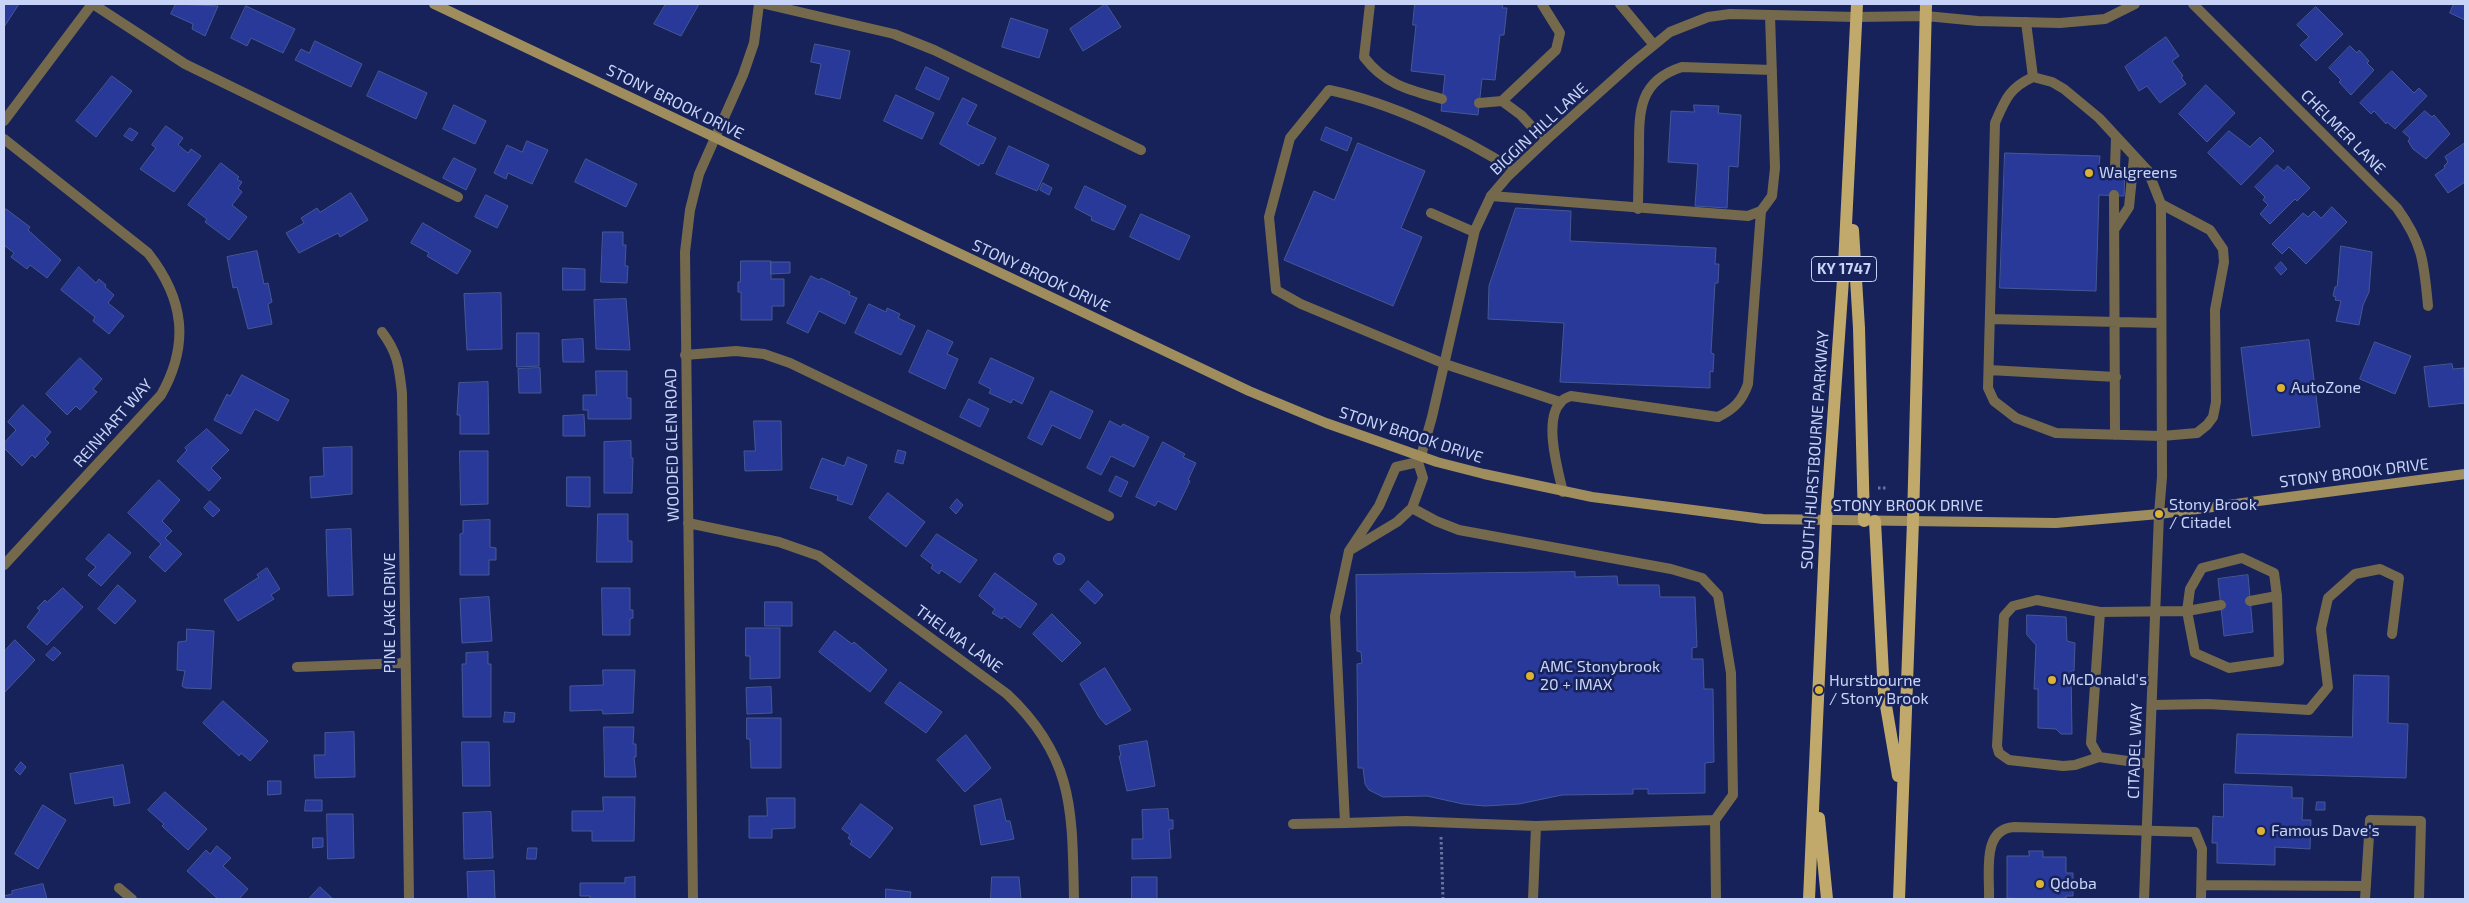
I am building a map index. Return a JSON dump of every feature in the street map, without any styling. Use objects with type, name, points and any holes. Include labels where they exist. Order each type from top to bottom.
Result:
[{"type":"main road","name":"SOUTH HURSTBOURNE PARKWAY","points":[[1809,899],[1826,521],[1849,175],[1857,4]]},
{"type":"main road","points":[[1899,899],[1913,521],[1926,10]]},
{"type":"main road","points":[[1849,175],[1870,521],[1884,694],[1902,804]]},
{"type":"main road","points":[[1815,775],[1827,899]]},
{"type":"street","points":[[4,121],[92,4],[185,64],[458,198]]},
{"type":"street","name":"STONY BROOK DRIVE","points":[[434,4],[1249,391],[1420,459],[1484,474],[1563,492],[1762,520],[2056,523],[2159,514],[2465,474]]},
{"type":"street","name":"WOODED GLEN ROAD","points":[[693,899],[684,281],[690,210],[698,174],[749,59],[754,43],[759,4]]},
{"type":"street","points":[[765,4],[894,34],[934,50],[1140,150]]},
{"type":"street","points":[[1370,4],[1364,57],[1375,72],[1394,84],[1442,99]]},
{"type":"street","points":[[1480,103],[1502,100],[1556,50],[1560,33],[1542,4]]},
{"type":"street","points":[[1620,4],[1654,45]]},
{"type":"street","name":"BIGGIN HILL LANE","points":[[1412,508],[1423,478],[1420,459],[1474,232],[1491,196],[1514,170],[1670,32],[1708,17],[1730,14],[1856,17],[1926,10],[2026,22],[2060,23],[2104,18],[2135,4]]},
{"type":"street","name":"CHELMER LANE","points":[[2193,4],[2397,208],[2410,226],[2419,245],[2424,265],[2428,306]]},
{"type":"street","points":[[1563,492],[1553,434],[1554,416],[1560,402],[1571,396],[1718,417],[1731,411],[1743,399],[1748,384],[1761,211],[1772,196],[1775,168],[1770,15]]},
{"type":"street","points":[[2026,22],[2033,77]]},
{"type":"street","points":[[1638,209],[1639,113],[1649,88],[1670,70],[1682,67],[1772,70]]},
{"type":"street","points":[[2033,77],[2052,82],[2064,89],[2099,118],[2148,171],[2161,204],[2210,230],[2223,249],[2224,262],[2215,310],[2216,402],[2213,417],[2197,433],[2162,436],[2056,433],[2016,418],[1994,402],[1988,388],[1995,123],[2006,98],[2018,84],[2033,77]]},
{"type":"street","points":[[1514,170],[1457,138],[1362,97],[1329,90],[1290,138],[1269,218],[1276,290],[1301,304],[1444,364],[1560,402]]},
{"type":"street","points":[[1502,100],[1521,115],[1545,142]]},
{"type":"street","points":[[2115,168],[2116,137]]},
{"type":"street","name":"REINHART WAY","points":[[4,139],[148,253],[160,268],[176,303],[179,341],[171,376],[161,395],[4,565]]},
{"type":"street","points":[[2114,230],[2129,207],[2134,157]]},
{"type":"street","points":[[2114,195],[2116,435]]},
{"type":"street","points":[[1491,196],[1638,209],[1748,216],[1761,211]]},
{"type":"street","name":"CITADEL WAY","points":[[2144,899],[2162,477],[2161,204]]},
{"type":"street","points":[[1432,213],[1474,232]]},
{"type":"street","points":[[1990,319],[2161,323]]},
{"type":"street","name":"PINE LAKE DRIVE","points":[[382,332],[394,347],[398,361],[402,393],[409,899]]},
{"type":"street","points":[[685,355],[736,351],[764,354],[790,363],[1109,516]]},
{"type":"street","points":[[1989,370],[2116,377]]},
{"type":"street","points":[[1345,823],[1335,616],[1349,551],[1379,506],[1396,467],[1420,459]]},
{"type":"street","points":[[1349,551],[1397,522],[1412,508],[1436,521],[1459,530],[1671,569],[1702,578],[1718,595],[1731,673],[1732,795],[1715,820],[1716,899]]},
{"type":"street","name":"THELMA LANE","points":[[688,523],[779,542],[819,556],[1007,694],[1026,711],[1053,750],[1070,800],[1074,899]]},
{"type":"street","points":[[2242,558],[2274,573],[2277,596],[2279,661],[2229,668],[2195,653],[2187,611],[2190,589],[2202,568],[2242,558]]},
{"type":"street","points":[[2152,705],[2208,704],[2310,710],[2328,687],[2321,629],[2328,598],[2355,574],[2380,569],[2399,578],[2392,634]]},
{"type":"street","points":[[2250,600],[2277,596]]},
{"type":"street","points":[[2150,764],[2099,757],[2075,765],[2063,766],[2009,760],[1999,753],[1997,746],[2004,616],[2013,606],[2038,600],[2100,612],[2187,611],[2220,605]]},
{"type":"street","points":[[2099,757],[2091,743],[2100,612]]},
{"type":"street","points":[[297,667],[405,663]]},
{"type":"street","points":[[1293,824],[1441,822],[1536,826],[1715,820]]},
{"type":"street","points":[[2365,899],[2370,820],[2421,821],[2419,899]]},
{"type":"street","points":[[1533,899],[1536,826]]},
{"type":"street","points":[[1989,899],[1991,842],[1999,831],[2005,827],[2195,832],[2202,849],[2201,899]]},
{"type":"street","points":[[2202,885],[2366,886]]},
{"type":"street","points":[[119,888],[132,899]]},
{"type":"path","points":[[1441,822],[1443,899]]},
{"type":"building","points":[[4,4],[19,4],[4,27]]},
{"type":"building","points":[[176,4],[218,6],[205,36],[192,29],[193,24],[171,14]]},
{"type":"building","points":[[666,4],[699,4],[681,36],[654,24]]},
{"type":"building","points":[[1106,4],[1121,27],[1083,51],[1070,29]]},
{"type":"building","points":[[1415,4],[1503,4],[1502,8],[1507,8],[1504,35],[1500,35],[1495,80],[1482,79],[1478,115],[1441,111],[1445,75],[1411,71],[1416,25],[1413,25]]},
{"type":"building","points":[[2454,4],[2465,4],[2465,20],[2450,13]]},
{"type":"building","points":[[246,6],[295,29],[283,53],[251,38],[247,46],[231,38]]},
{"type":"building","points":[[2316,7],[2343,34],[2316,61],[2300,45],[2309,37],[2297,25]]},
{"type":"building","points":[[1011,18],[1048,30],[1039,58],[1002,47]]},
{"type":"building","points":[[2166,37],[2179,56],[2172,61],[2183,76],[2181,77],[2186,84],[2160,103],[2147,86],[2139,91],[2125,67]]},
{"type":"building","points":[[315,41],[362,64],[351,87],[295,60],[301,49],[309,53]]},
{"type":"building","points":[[815,44],[850,51],[840,99],[815,94],[821,64],[811,62]]},
{"type":"building","points":[[2350,46],[2357,53],[2359,50],[2374,70],[2351,95],[2339,82],[2341,80],[2329,68]]},
{"type":"building","points":[[926,67],[949,78],[939,100],[916,89]]},
{"type":"building","points":[[379,71],[427,93],[416,119],[367,96]]},
{"type":"building","points":[[2392,71],[2414,93],[2419,88],[2427,96],[2395,129],[2387,122],[2386,124],[2374,111],[2371,114],[2360,103]]},
{"type":"building","points":[[112,76],[132,91],[96,137],[76,121]]},
{"type":"building","points":[[2206,85],[2235,113],[2207,142],[2179,114]]},
{"type":"building","points":[[896,95],[934,113],[922,139],[884,121]]},
{"type":"building","points":[[963,98],[977,105],[967,124],[996,138],[983,164],[980,163],[979,166],[940,144]]},
{"type":"building","points":[[454,105],[486,121],[475,144],[443,129]]},
{"type":"building","points":[[1694,105],[1719,106],[1718,113],[1741,115],[1738,167],[1729,166],[1727,208],[1695,206],[1698,164],[1668,162],[1671,111],[1694,112]]},
{"type":"building","points":[[2425,111],[2432,117],[2434,115],[2450,134],[2426,159],[2413,149],[2408,141],[2410,138],[2403,132]]},
{"type":"building","points":[[166,126],[183,138],[178,145],[188,153],[191,149],[201,156],[174,192],[140,169],[156,148],[152,145]]},
{"type":"building","points":[[1326,127],[1352,138],[1347,151],[1321,140]]},
{"type":"building","points":[[130,128],[138,133],[132,141],[124,136]]},
{"type":"building","points":[[2229,131],[2250,147],[2260,137],[2274,151],[2241,185],[2208,153]]},
{"type":"building","points":[[527,141],[548,150],[532,184],[508,173],[506,179],[494,173],[507,145],[522,152]]},
{"type":"building","points":[[1358,143],[1425,171],[1401,228],[1422,237],[1393,306],[1284,260],[1314,191],[1334,200]]},
{"type":"building","points":[[2465,143],[2465,182],[2448,193],[2435,175],[2445,168],[2444,166],[2448,162],[2445,157]]},
{"type":"building","points":[[1009,146],[1049,165],[1037,191],[996,174]]},
{"type":"building","name":"Walgreens","points":[[2005,153],[2100,156],[2099,167],[2125,168],[2124,196],[2099,195],[2096,291],[2000,288]]},
{"type":"building","points":[[454,158],[476,169],[466,190],[443,178]]},
{"type":"building","points":[[586,159],[637,184],[626,207],[575,182]]},
{"type":"building","points":[[221,163],[239,177],[237,179],[242,182],[238,188],[242,192],[232,205],[247,217],[229,240],[205,222],[207,219],[188,205]]},
{"type":"building","points":[[2277,165],[2284,171],[2288,166],[2310,188],[2297,201],[2295,199],[2270,224],[2260,214],[2268,205],[2263,200],[2265,197],[2255,187]]},
{"type":"building","points":[[1043,183],[1052,188],[1049,195],[1040,190]]},
{"type":"building","points":[[1085,186],[1126,206],[1114,230],[1091,220],[1092,217],[1075,208]]},
{"type":"building","points":[[351,193],[368,220],[340,237],[338,233],[299,253],[286,233],[304,223],[301,218],[317,208],[320,212]]},
{"type":"building","points":[[486,195],[508,206],[497,228],[475,217]]},
{"type":"building","points":[[2332,207],[2347,222],[2306,264],[2289,247],[2282,254],[2272,244],[2303,213],[2308,217],[2314,211],[2321,218]]},
{"type":"building","points":[[1516,208],[1571,211],[1570,241],[1716,248],[1715,264],[1719,264],[1718,283],[1715,283],[1711,353],[1714,354],[1713,372],[1710,371],[1710,388],[1560,382],[1564,323],[1488,319],[1489,286]]},
{"type":"building","points":[[6,209],[30,227],[28,230],[61,260],[47,278],[30,265],[27,269],[11,257],[14,253],[4,245],[4,212]]},
{"type":"building","points":[[1141,214],[1190,236],[1179,260],[1130,237]]},
{"type":"building","points":[[423,223],[471,251],[457,274],[427,256],[429,253],[411,243]]},
{"type":"building","points":[[603,232],[623,232],[623,245],[626,245],[625,266],[628,266],[627,283],[601,282]]},
{"type":"building","points":[[2341,246],[2372,252],[2369,292],[2363,305],[2359,325],[2336,321],[2341,301],[2335,300],[2336,297],[2333,296],[2337,286]]},
{"type":"building","points":[[257,251],[264,284],[268,283],[272,302],[268,304],[272,324],[248,329],[237,287],[233,288],[227,257]]},
{"type":"building","points":[[741,261],[771,261],[771,279],[784,279],[784,306],[772,306],[772,320],[741,320],[741,292],[738,292],[738,282],[740,282]]},
{"type":"building","points":[[771,262],[790,262],[790,273],[771,274]]},
{"type":"building","points":[[2281,262],[2287,269],[2281,275],[2275,268]]},
{"type":"building","points":[[79,267],[96,283],[99,279],[106,285],[105,287],[114,295],[108,303],[124,316],[109,334],[93,321],[95,317],[61,290]]},
{"type":"building","points":[[563,268],[585,269],[585,290],[563,290]]},
{"type":"building","points":[[811,276],[819,280],[821,278],[850,292],[849,295],[857,298],[845,324],[819,311],[808,333],[787,323]]},
{"type":"building","points":[[501,293],[502,349],[467,350],[464,294]]},
{"type":"building","points":[[626,299],[630,350],[596,349],[594,300]]},
{"type":"building","points":[[869,304],[886,312],[887,308],[900,314],[898,318],[915,326],[901,355],[855,333]]},
{"type":"building","points":[[928,330],[953,342],[947,354],[958,359],[945,389],[909,372]]},
{"type":"building","points":[[517,333],[539,333],[539,366],[517,367]]},
{"type":"building","points":[[583,339],[584,362],[563,362],[562,340]]},
{"type":"building","name":"AutoZone","points":[[2309,340],[2320,427],[2252,436],[2241,348]]},
{"type":"building","points":[[2375,342],[2411,356],[2395,394],[2360,379]]},
{"type":"building","points":[[80,358],[102,379],[93,389],[97,392],[80,410],[76,406],[67,415],[46,394]]},
{"type":"building","points":[[991,358],[1034,378],[1022,404],[1013,399],[1011,403],[989,393],[991,389],[979,383]]},
{"type":"building","points":[[2452,364],[2453,369],[2464,368],[2465,403],[2429,407],[2424,367]]},
{"type":"building","points":[[540,368],[541,393],[519,393],[518,369]]},
{"type":"building","points":[[596,371],[627,371],[627,398],[631,398],[631,419],[588,419],[588,410],[583,410],[583,395],[596,395]]},
{"type":"building","points":[[242,375],[289,400],[278,421],[255,409],[241,434],[214,420],[227,394],[230,396]]},
{"type":"building","points":[[488,382],[489,434],[460,434],[460,415],[457,415],[459,383]]},
{"type":"building","points":[[1051,391],[1093,411],[1080,439],[1052,425],[1042,445],[1028,438]]},
{"type":"building","points":[[969,399],[989,409],[980,427],[960,417]]},
{"type":"building","points":[[23,405],[51,432],[45,439],[49,443],[35,458],[32,455],[22,466],[4,448],[4,443],[16,430],[8,422]]},
{"type":"building","points":[[584,415],[585,436],[563,436],[563,416]]},
{"type":"building","points":[[754,421],[781,421],[782,470],[745,471],[744,451],[755,451]]},
{"type":"building","points":[[1110,421],[1121,427],[1123,424],[1149,437],[1134,467],[1111,456],[1101,475],[1087,468]]},
{"type":"building","points":[[207,429],[229,450],[211,468],[221,478],[209,491],[177,461],[187,450],[185,448]]},
{"type":"building","points":[[631,441],[631,458],[633,458],[632,493],[604,493],[604,442]]},
{"type":"building","points":[[1163,442],[1185,454],[1183,457],[1196,463],[1188,480],[1190,481],[1176,510],[1158,501],[1155,506],[1136,497]]},
{"type":"building","points":[[352,447],[352,494],[311,498],[310,477],[324,476],[323,448]]},
{"type":"building","points":[[898,450],[906,452],[903,464],[895,462]]},
{"type":"building","points":[[460,451],[488,451],[488,504],[461,505]]},
{"type":"building","points":[[848,457],[867,465],[852,505],[837,500],[838,496],[810,488],[822,458],[844,466]]},
{"type":"building","points":[[1116,476],[1128,482],[1121,497],[1109,491]]},
{"type":"building","points":[[567,477],[590,477],[590,507],[567,506]]},
{"type":"building","points":[[159,480],[180,500],[162,521],[172,531],[165,538],[182,554],[165,572],[149,557],[161,544],[128,513]]},
{"type":"building","points":[[888,493],[925,522],[906,547],[869,518]]},
{"type":"building","points":[[957,499],[963,505],[956,514],[950,508]]},
{"type":"building","points":[[210,501],[220,510],[213,517],[204,508]]},
{"type":"building","points":[[598,514],[628,514],[628,541],[632,541],[632,562],[597,562]]},
{"type":"building","points":[[490,520],[490,547],[496,548],[496,560],[489,560],[489,575],[460,575],[460,534],[463,533],[463,521]]},
{"type":"building","points":[[351,529],[353,595],[328,596],[326,530]]},
{"type":"building","points":[[109,534],[131,553],[101,586],[88,575],[96,567],[86,559]]},
{"type":"building","points":[[937,534],[977,560],[960,583],[941,570],[939,574],[931,568],[933,565],[921,556]]},
{"type":"building","points":[[1059,553],[1065,559],[1059,565],[1053,559]]},
{"type":"building","points":[[267,568],[280,589],[271,595],[274,599],[238,621],[224,600],[259,577],[257,575]]},
{"type":"building","name":"AMC Stonybrook 20 + IMAX","points":[[1575,572],[1575,577],[1617,576],[1618,585],[1659,585],[1660,597],[1695,597],[1697,647],[1692,648],[1692,659],[1703,659],[1704,689],[1713,689],[1714,762],[1705,763],[1705,793],[1648,794],[1648,789],[1633,789],[1633,794],[1562,795],[1519,804],[1485,806],[1463,804],[1427,796],[1383,797],[1369,790],[1365,784],[1363,768],[1358,768],[1357,664],[1362,663],[1361,652],[1357,651],[1356,575]]},
{"type":"building","points":[[995,573],[1037,604],[1020,628],[1004,616],[1002,619],[992,613],[995,609],[979,596]]},
{"type":"building","points":[[2248,575],[2253,632],[2224,636],[2218,579]]},
{"type":"building","points":[[1088,581],[1103,595],[1095,604],[1080,590]]},
{"type":"building","points":[[118,585],[136,601],[115,624],[98,609]]},
{"type":"building","points":[[63,588],[83,607],[47,645],[27,627],[40,610],[37,608]]},
{"type":"building","points":[[602,588],[630,588],[630,610],[633,610],[633,618],[630,619],[630,635],[603,635]]},
{"type":"building","points":[[489,597],[492,641],[462,643],[460,599]]},
{"type":"building","points":[[765,602],[792,602],[792,626],[765,626]]},
{"type":"building","points":[[1052,614],[1081,643],[1062,662],[1033,634]]},
{"type":"building","name":"McDonald's","points":[[2027,615],[2066,617],[2067,641],[2075,643],[2074,671],[2071,671],[2072,734],[2061,734],[2056,729],[2038,728],[2038,689],[2034,689],[2036,645],[2027,635]]},
{"type":"building","points":[[746,628],[780,628],[780,678],[750,679],[750,656],[746,656]]},
{"type":"building","points":[[187,629],[214,631],[211,689],[185,688],[182,686],[185,671],[177,670],[178,642],[186,641]]},
{"type":"building","points":[[835,631],[852,644],[854,642],[887,670],[870,692],[819,652]]},
{"type":"building","points":[[15,640],[35,660],[4,693],[4,652]]},
{"type":"building","points":[[54,647],[61,653],[53,661],[46,655]]},
{"type":"building","points":[[488,652],[488,664],[491,664],[491,717],[463,717],[462,664],[466,664],[466,653]]},
{"type":"building","points":[[1105,668],[1131,710],[1106,725],[1099,717],[1080,684]]},
{"type":"building","points":[[603,670],[635,670],[633,713],[603,714],[602,710],[570,711],[570,686],[603,685]]},
{"type":"building","points":[[2354,675],[2389,676],[2388,723],[2408,724],[2406,778],[2235,773],[2237,734],[2352,737]]},
{"type":"building","points":[[900,682],[942,712],[926,733],[885,703]]},
{"type":"building","points":[[771,687],[772,713],[747,714],[746,688]]},
{"type":"building","points":[[223,701],[268,741],[250,761],[241,753],[239,756],[203,723]]},
{"type":"building","points":[[505,712],[515,713],[514,722],[504,722]]},
{"type":"building","points":[[747,718],[781,718],[781,768],[751,768],[750,739],[747,739]]},
{"type":"building","points":[[604,727],[634,727],[633,744],[636,744],[636,757],[634,757],[636,777],[605,777]]},
{"type":"building","points":[[354,732],[355,777],[315,778],[314,755],[325,755],[325,733]]},
{"type":"building","points":[[966,735],[991,768],[965,792],[937,760]]},
{"type":"building","points":[[1147,741],[1155,786],[1127,791],[1119,756],[1121,756],[1119,746]]},
{"type":"building","points":[[462,742],[489,742],[490,786],[463,786]]},
{"type":"building","points":[[21,762],[26,767],[20,775],[15,770]]},
{"type":"building","points":[[123,765],[130,803],[114,806],[113,797],[75,804],[70,774]]},
{"type":"building","points":[[268,781],[281,781],[281,794],[268,795]]},
{"type":"building","name":"Famous Dave's","points":[[2224,784],[2292,787],[2292,798],[2303,798],[2302,820],[2311,820],[2310,849],[2275,847],[2275,865],[2217,863],[2217,843],[2212,843],[2213,816],[2223,817]]},
{"type":"building","points":[[165,792],[207,829],[188,850],[148,810]]},
{"type":"building","points":[[603,797],[635,797],[634,841],[592,841],[592,831],[572,831],[572,811],[603,811]]},
{"type":"building","points":[[767,798],[795,798],[795,828],[772,829],[772,838],[749,838],[749,816],[767,816]]},
{"type":"building","points":[[1001,799],[1006,821],[1010,821],[1014,839],[981,845],[974,806]]},
{"type":"building","points":[[306,800],[322,800],[322,811],[305,811]]},
{"type":"building","points":[[2317,802],[2325,802],[2325,810],[2316,810]]},
{"type":"building","points":[[861,804],[893,828],[870,858],[850,844],[852,841],[848,838],[850,835],[842,829]]},
{"type":"building","points":[[43,805],[66,820],[38,869],[15,854]]},
{"type":"building","points":[[1168,809],[1169,820],[1173,820],[1173,829],[1169,829],[1171,858],[1132,859],[1132,839],[1143,839],[1142,810]]},
{"type":"building","points":[[491,812],[493,858],[464,859],[463,813]]},
{"type":"building","points":[[327,814],[353,814],[354,858],[328,859]]},
{"type":"building","points":[[313,838],[323,838],[323,847],[313,848]]},
{"type":"building","points":[[217,846],[231,858],[223,866],[248,889],[239,899],[218,899],[187,871],[206,850],[210,854]]},
{"type":"building","points":[[528,848],[537,848],[536,859],[527,859]]},
{"type":"building","name":"Qdoba","points":[[2029,851],[2043,851],[2043,857],[2066,857],[2066,873],[2073,873],[2073,896],[2034,899],[2007,898],[2007,856],[2029,856]]},
{"type":"building","points":[[494,871],[495,899],[468,899],[467,872]]},
{"type":"building","points":[[635,877],[635,899],[590,899],[590,896],[580,896],[580,883],[625,883],[625,878]]},
{"type":"building","points":[[992,877],[1019,877],[1021,899],[991,899]]},
{"type":"building","points":[[1132,877],[1157,877],[1157,899],[1132,899]]},
{"type":"building","points":[[43,884],[47,899],[4,899],[4,896],[12,894],[12,891]]},
{"type":"building","points":[[320,887],[333,899],[309,899]]},
{"type":"building","points":[[886,889],[911,892],[910,899],[886,899]]},
{"type":"place","name":"Walgreens","points":[[2089,173]]},
{"type":"place","name":"AutoZone","points":[[2281,388]]},
{"type":"place","name":"Stony Brook / Citadel","points":[[2159,514]]},
{"type":"place","name":"AMC Stonybrook 20 + IMAX","points":[[1530,676]]},
{"type":"place","name":"McDonald's","points":[[2052,680]]},
{"type":"place","name":"Hurstbourne / Stony Brook","points":[[1819,690]]},
{"type":"place","name":"Famous Dave's","points":[[2261,831]]},
{"type":"place","name":"Qdoba","points":[[2040,884]]}]
